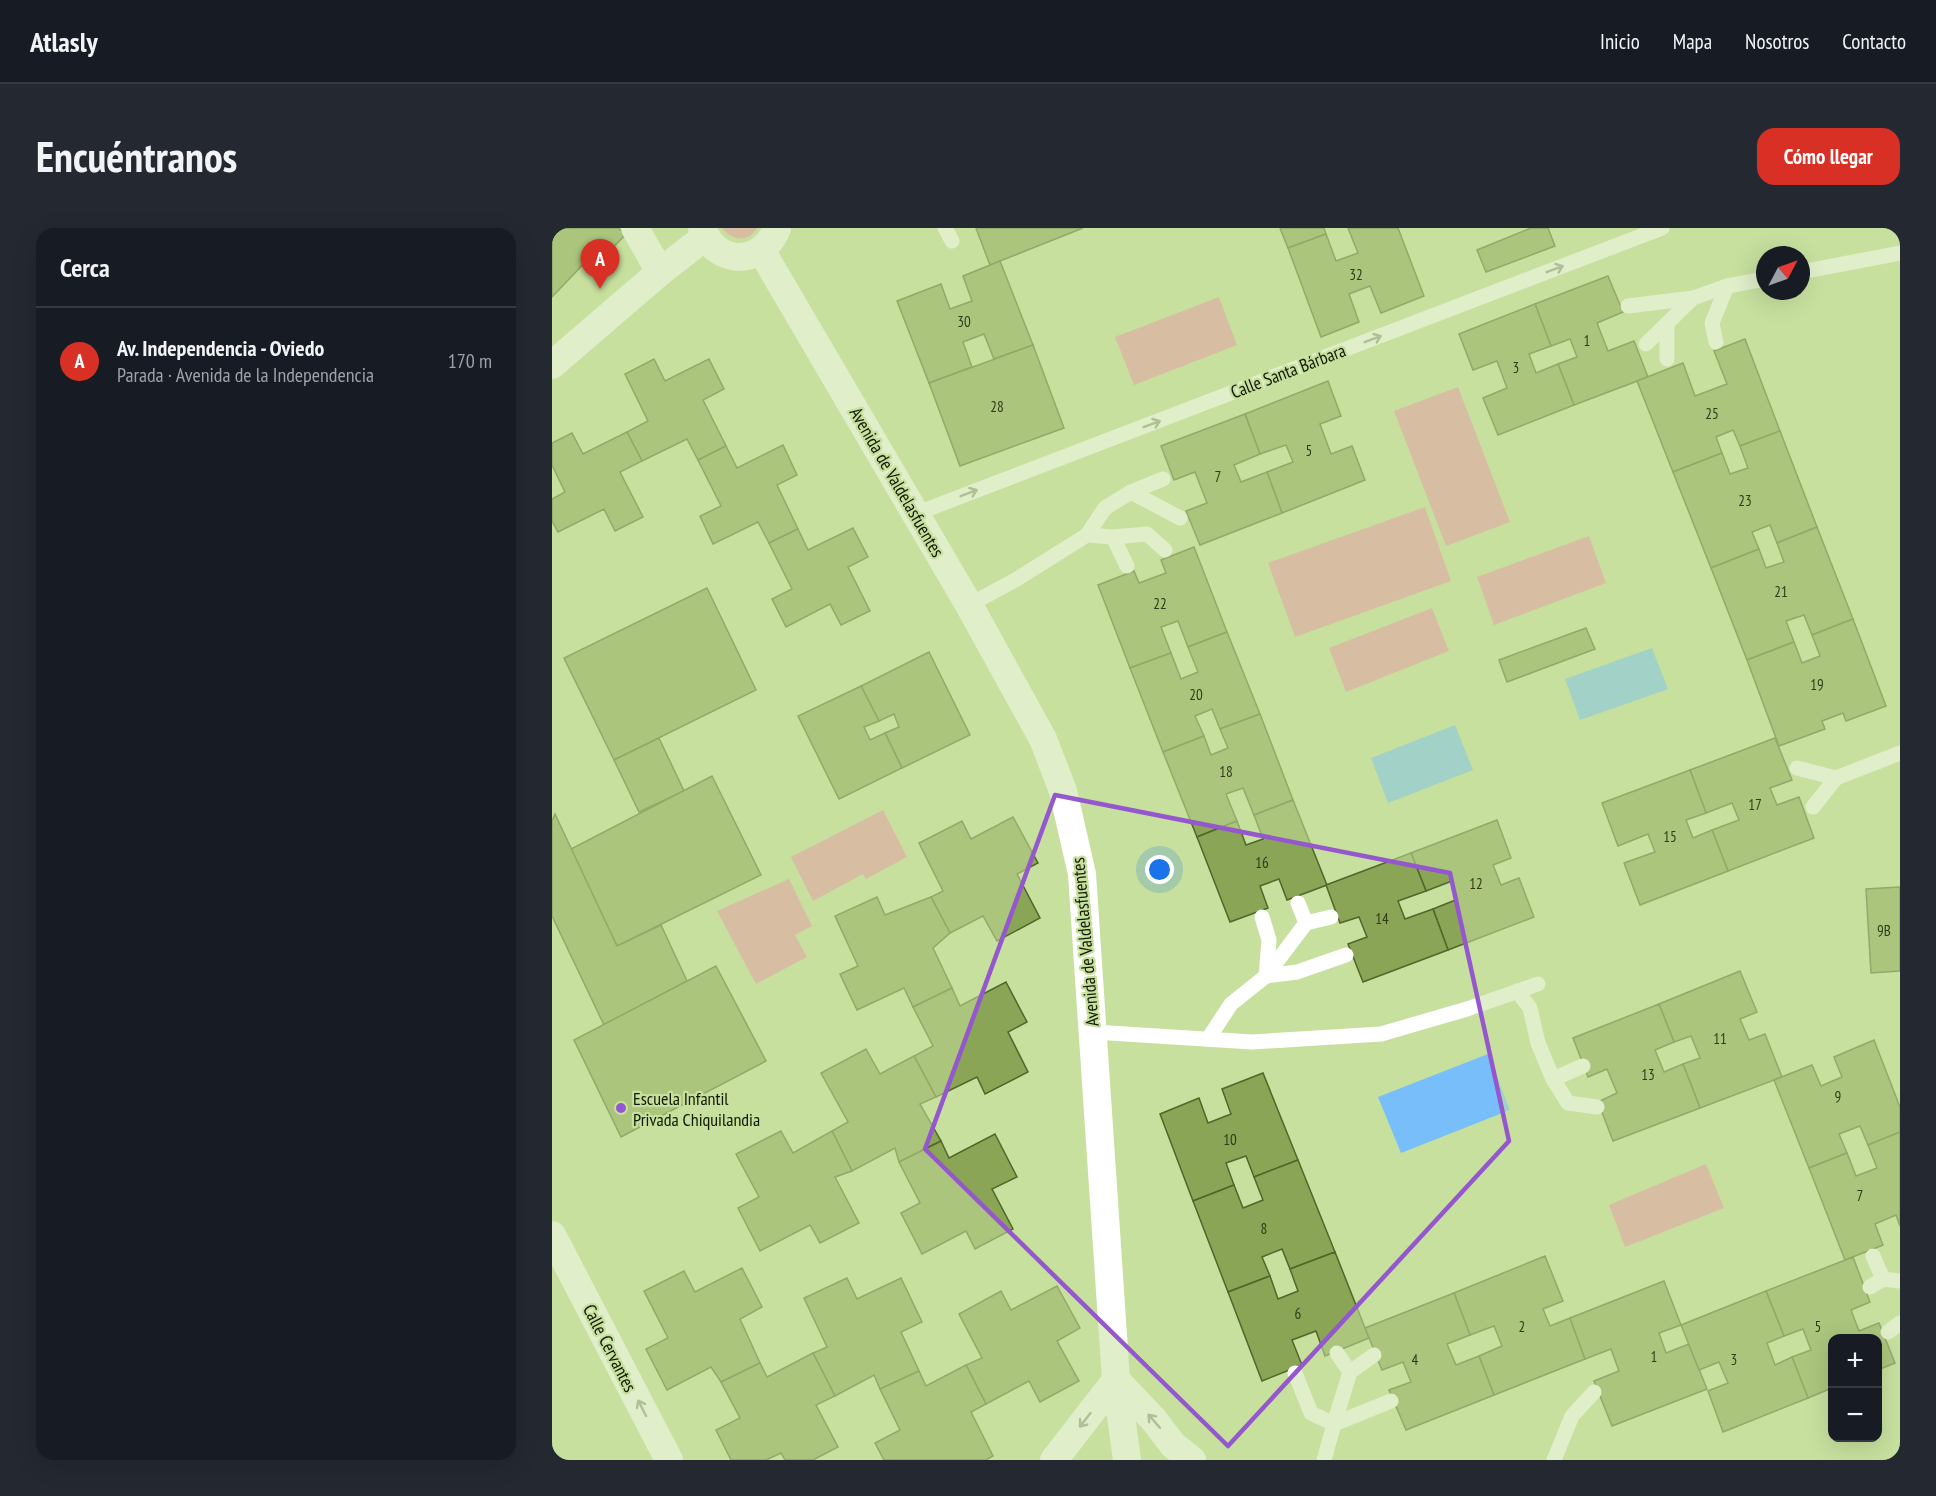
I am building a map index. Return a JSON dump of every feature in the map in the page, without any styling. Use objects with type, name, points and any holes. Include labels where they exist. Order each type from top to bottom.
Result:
[{"type":"street","points":[[635,228],[660,272]]},
{"type":"street","points":[[552,365],[704,232],[715,248],[730,256],[747,256],[769,239]]},
{"type":"street","name":"Avenida de Valdelasfuentes","points":[[769,239],[915,514],[969,605],[1043,739],[1063,791],[1082,874],[1116,1380],[1127,1460]]},
{"type":"street","name":"Calle Cervantes","points":[[552,1235],[669,1460]]},
{"type":"street","points":[[1054,1460],[1116,1380],[1154,1420],[1173,1445],[1192,1460]]},
{"type":"lane","name":"Calle Santa Bárbara","points":[[915,514],[1662,228]]},
{"type":"lane","points":[[1810,270],[1900,253]]},
{"type":"lane","points":[[1628,306],[1693,298],[1727,286],[1756,281]]},
{"type":"lane","points":[[1716,342],[1712,323],[1727,286]]},
{"type":"lane","points":[[1646,344],[1693,298]]},
{"type":"lane","points":[[1667,324],[1667,359]]},
{"type":"lane","points":[[969,605],[1017,579],[1087,535],[1105,508],[1131,492],[1163,479]]},
{"type":"lane","points":[[1131,492],[1180,518]]},
{"type":"lane","points":[[1087,535],[1113,537],[1147,534],[1165,550]]},
{"type":"lane","points":[[1113,537],[1127,566]]},
{"type":"lane","points":[[1813,807],[1836,778],[1900,753]]},
{"type":"lane","points":[[1797,768],[1836,778]]},
{"type":"lane","points":[[1298,903],[1306,923]]},
{"type":"lane","points":[[1262,916],[1269,940],[1266,976]]},
{"type":"lane","points":[[1208,1039],[1231,1004],[1266,976],[1306,923],[1331,916]]},
{"type":"lane","points":[[1266,976],[1297,972],[1346,955]]},
{"type":"lane","points":[[1094,1032],[1252,1042],[1381,1034],[1538,984]]},
{"type":"lane","points":[[1517,991],[1530,1008],[1538,1043],[1553,1079],[1568,1103],[1597,1107]]},
{"type":"lane","points":[[1553,1079],[1583,1066]]},
{"type":"lane","points":[[1873,1256],[1877,1283],[1900,1281]]},
{"type":"lane","points":[[1337,1353],[1350,1372]]},
{"type":"lane","points":[[1324,1460],[1350,1372],[1374,1355]]},
{"type":"lane","points":[[1295,1373],[1311,1413],[1334,1424],[1391,1401]]},
{"type":"lane","points":[[1554,1460],[1572,1416],[1594,1392]]},
{"type":"highlighted area","points":[[1055,795],[1450,873],[1509,1141],[1228,1446],[925,1149]]},
{"type":"shaded area","points":[[722,228],[757,228],[745,238],[735,238]]},
{"type":"shaded area","points":[[1219,297],[1237,345],[1134,385],[1115,337]]},
{"type":"shaded area","points":[[1458,387],[1510,522],[1446,546],[1394,411]]},
{"type":"shaded area","points":[[1425,507],[1451,581],[1295,637],[1268,563]]},
{"type":"shaded area","points":[[1589,536],[1606,583],[1494,625],[1477,577]]},
{"type":"shaded area","points":[[1432,608],[1449,651],[1346,692],[1329,648]]},
{"type":"shaded area","points":[[883,810],[907,857],[866,879],[863,874],[813,901],[791,857]]},
{"type":"shaded area","points":[[789,879],[812,926],[795,935],[807,957],[756,984],[717,911]]},
{"type":"shaded area","points":[[1706,1164],[1724,1208],[1625,1247],[1609,1205]]},
{"type":"water","points":[[1652,648],[1668,689],[1580,720],[1565,679]]},
{"type":"water","points":[[1455,725],[1473,770],[1388,803],[1371,758]]},
{"type":"water","points":[[1488,1054],[1510,1110],[1401,1153],[1378,1097]]},
{"type":"building","points":[[552,228],[618,228],[626,234],[604,257],[595,252],[552,297]]},
{"type":"building","points":[[976,228],[1083,228],[990,265]]},
{"type":"building","points":[[1280,228],[1324,228],[1326,234],[1288,248]]},
{"type":"building","points":[[1348,228],[1398,228],[1424,296],[1381,313],[1370,286],[1349,294],[1359,322],[1321,337],[1288,248],[1326,234],[1336,261],[1358,253]]},
{"type":"building","points":[[1531,228],[1548,228],[1555,246],[1486,272],[1477,250]]},
{"type":"building","points":[[1000,261],[1033,345],[994,359],[984,334],[963,342],[972,367],[929,383],[897,301],[941,284],[950,309],[972,301],[963,276]]},
{"type":"building","points":[[1608,276],[1623,312],[1597,323],[1608,351],[1634,341],[1648,377],[1574,405],[1558,364],[1577,357],[1570,339],[1551,346],[1535,304]]},
{"type":"building","points":[[1535,304],[1551,346],[1529,354],[1536,373],[1558,364],[1574,405],[1498,435],[1483,398],[1507,388],[1497,361],[1473,370],[1459,334]]},
{"type":"building","points":[[1745,339],[1780,431],[1740,446],[1733,430],[1716,437],[1722,453],[1673,472],[1637,381],[1683,363],[1695,396],[1727,384],[1714,351]]},
{"type":"building","points":[[1033,345],[1064,428],[960,466],[929,383]]},
{"type":"building","points":[[654,359],[665,381],[709,359],[724,389],[703,400],[726,446],[698,460],[687,439],[642,461],[627,432],[648,421],[625,374]]},
{"type":"building","points":[[1328,381],[1341,416],[1320,424],[1331,454],[1352,446],[1365,480],[1282,513],[1267,472],[1293,462],[1286,445],[1260,454],[1245,414]]},
{"type":"building","points":[[1245,414],[1260,454],[1234,465],[1241,482],[1267,472],[1282,513],[1200,545],[1186,511],[1207,503],[1195,472],[1174,480],[1161,446]]},
{"type":"building","points":[[1780,431],[1817,527],[1777,543],[1770,525],[1752,532],[1759,549],[1711,568],[1673,472],[1722,453],[1730,474],[1748,468],[1740,446]]},
{"type":"building","points":[[627,432],[642,461],[620,472],[643,517],[615,531],[604,509],[558,532],[552,521],[552,499],[565,492],[552,465],[552,443],[572,433],[583,454]]},
{"type":"building","points":[[783,445],[797,475],[777,485],[798,529],[769,543],[758,522],[713,544],[700,516],[721,506],[698,460],[726,446],[737,468]]},
{"type":"building","points":[[1817,527],[1853,619],[1812,635],[1804,615],[1786,621],[1794,642],[1747,660],[1711,568],[1759,549],[1766,568],[1784,562],[1777,543]]},
{"type":"building","points":[[853,528],[868,557],[848,567],[870,611],[841,625],[830,604],[786,627],[772,599],[792,589],[769,543],[798,529],[808,550]]},
{"type":"building","points":[[1194,547],[1227,632],[1188,647],[1178,621],[1161,627],[1171,653],[1130,668],[1098,585],[1134,571],[1139,583],[1166,573],[1161,560]]},
{"type":"building","points":[[707,588],[756,690],[614,760],[564,658]]},
{"type":"building","points":[[1853,619],[1886,706],[1846,721],[1843,713],[1822,721],[1825,729],[1779,746],[1747,660],[1794,642],[1802,663],[1820,656],[1812,635]]},
{"type":"building","points":[[1586,628],[1595,649],[1507,682],[1499,660]]},
{"type":"building","points":[[1227,632],[1260,714],[1220,729],[1212,709],[1195,716],[1204,736],[1163,752],[1130,668],[1171,653],[1181,679],[1198,672],[1188,647]]},
{"type":"building","points":[[929,652],[970,735],[902,768],[885,733],[899,727],[894,714],[879,721],[861,686]]},
{"type":"building","points":[[861,686],[879,721],[864,727],[870,740],[885,733],[902,768],[839,799],[798,716]]},
{"type":"building","points":[[1260,714],[1293,800],[1254,815],[1243,788],[1226,794],[1237,821],[1197,837],[1163,752],[1204,736],[1211,755],[1228,748],[1220,729]]},
{"type":"building","points":[[659,738],[684,791],[639,812],[614,760]]},
{"type":"building","points":[[1775,738],[1792,780],[1770,788],[1777,805],[1799,797],[1814,838],[1728,871],[1712,830],[1739,820],[1732,803],[1706,813],[1690,770]]},
{"type":"building","points":[[1690,770],[1706,813],[1686,820],[1693,838],[1712,830],[1728,871],[1640,905],[1624,863],[1655,852],[1648,834],[1618,846],[1602,803]]},
{"type":"building","points":[[712,776],[761,875],[617,946],[569,850]]},
{"type":"building","points":[[1293,800],[1327,885],[1287,900],[1279,879],[1260,886],[1268,908],[1230,922],[1197,837],[1237,821],[1246,845],[1263,839],[1254,815]]},
{"type":"building","points":[[555,814],[617,946],[661,925],[687,981],[604,1025],[552,916],[552,821]]},
{"type":"building","points":[[1013,817],[1038,863],[1017,874],[1040,918],[997,941],[983,916],[950,933],[931,897],[943,891],[919,843],[962,821],[971,839]]},
{"type":"building","points":[[1497,820],[1511,858],[1493,865],[1501,885],[1519,878],[1534,917],[1448,950],[1433,909],[1458,899],[1452,881],[1426,891],[1411,853]]},
{"type":"building","points":[[1411,853],[1426,891],[1398,901],[1405,919],[1433,909],[1448,950],[1363,982],[1348,944],[1367,937],[1359,917],[1340,923],[1326,885]]},
{"type":"building","points":[[1900,887],[1900,971],[1871,973],[1866,889]]},
{"type":"building","points":[[877,897],[885,915],[931,897],[950,933],[933,948],[952,988],[913,1007],[904,988],[857,1010],[840,974],[858,966],[835,916]]},
{"type":"building","points":[[716,966],[766,1061],[621,1137],[574,1040]]},
{"type":"building","points":[[1740,971],[1757,1012],[1740,1019],[1749,1040],[1765,1034],[1782,1077],[1700,1108],[1683,1064],[1700,1058],[1691,1036],[1674,1042],[1659,1004]]},
{"type":"building","points":[[1006,982],[1027,1022],[1008,1032],[1028,1072],[985,1094],[977,1077],[936,1097],[914,1056],[933,1046],[913,1007],[952,988],[960,1006]]},
{"type":"building","points":[[1659,1004],[1674,1042],[1655,1050],[1664,1072],[1683,1064],[1700,1108],[1613,1141],[1598,1102],[1617,1093],[1607,1069],[1588,1077],[1573,1038]]},
{"type":"building","points":[[1874,1040],[1900,1107],[1900,1132],[1868,1145],[1860,1126],[1839,1134],[1847,1153],[1809,1168],[1774,1080],[1812,1065],[1821,1086],[1842,1077],[1834,1057]]},
{"type":"building","points":[[866,1049],[880,1074],[914,1056],[936,1097],[920,1104],[941,1141],[899,1162],[895,1148],[852,1171],[832,1131],[848,1122],[821,1073]]},
{"type":"building","points":[[1263,1073],[1298,1160],[1254,1177],[1246,1156],[1226,1163],[1234,1185],[1193,1201],[1160,1114],[1199,1098],[1208,1123],[1231,1114],[1222,1089]]},
{"type":"building","points":[[781,1131],[793,1153],[832,1131],[852,1171],[835,1177],[859,1223],[820,1243],[810,1225],[760,1251],[738,1208],[759,1197],[736,1154]]},
{"type":"building","points":[[1900,1132],[1900,1226],[1896,1215],[1875,1224],[1883,1245],[1845,1260],[1809,1168],[1847,1153],[1856,1176],[1877,1168],[1868,1145]]},
{"type":"building","points":[[995,1134],[1017,1177],[992,1189],[1013,1229],[975,1249],[966,1231],[922,1254],[901,1213],[920,1203],[899,1162],[941,1141],[949,1158]]},
{"type":"building","points":[[1298,1160],[1335,1252],[1290,1269],[1282,1249],[1262,1257],[1270,1276],[1228,1292],[1193,1201],[1234,1185],[1243,1208],[1263,1200],[1254,1177]]},
{"type":"building","points":[[1335,1252],[1369,1338],[1325,1356],[1316,1331],[1292,1340],[1302,1365],[1262,1381],[1228,1292],[1270,1276],[1278,1299],[1298,1291],[1290,1269]]},
{"type":"building","points":[[1545,1256],[1563,1301],[1543,1309],[1550,1326],[1570,1318],[1585,1359],[1494,1395],[1479,1356],[1502,1346],[1494,1326],[1470,1335],[1454,1293]]},
{"type":"building","points":[[1853,1257],[1870,1302],[1851,1310],[1859,1331],[1879,1323],[1895,1363],[1882,1368],[1882,1334],[1828,1334],[1828,1390],[1808,1398],[1792,1357],[1811,1350],[1803,1329],[1784,1336],[1766,1291]]},
{"type":"building","points":[[742,1268],[762,1307],[740,1319],[760,1363],[721,1382],[711,1367],[667,1390],[646,1349],[668,1338],[644,1291],[684,1271],[695,1292]]},
{"type":"building","points":[[847,1278],[857,1299],[901,1278],[922,1322],[901,1332],[919,1371],[880,1389],[874,1375],[835,1396],[813,1353],[827,1347],[804,1298]]},
{"type":"building","points":[[1664,1281],[1681,1325],[1659,1333],[1666,1353],[1689,1344],[1707,1389],[1612,1426],[1594,1381],[1619,1371],[1611,1349],[1585,1359],[1570,1318]]},
{"type":"building","points":[[1057,1286],[1080,1328],[1057,1341],[1079,1381],[1040,1402],[1029,1381],[986,1404],[966,1365],[982,1358],[959,1314],[1001,1291],[1011,1310]]},
{"type":"building","points":[[1766,1291],[1784,1336],[1767,1343],[1775,1365],[1792,1357],[1808,1398],[1723,1432],[1708,1391],[1728,1383],[1719,1362],[1699,1370],[1681,1325]]},
{"type":"building","points":[[1454,1293],[1470,1335],[1447,1344],[1456,1365],[1479,1356],[1494,1395],[1406,1430],[1389,1390],[1411,1382],[1403,1362],[1382,1370],[1365,1328]]},
{"type":"building","points":[[813,1353],[835,1396],[816,1405],[838,1447],[813,1460],[785,1460],[781,1453],[766,1460],[731,1460],[716,1430],[740,1418],[721,1382],[760,1363],[767,1377]]},
{"type":"building","points":[[966,1365],[986,1404],[971,1412],[993,1456],[986,1460],[884,1460],[875,1443],[900,1430],[880,1389],[919,1371],[926,1386]]},
{"type":"place","name":"Av. Independencia - Oviedo","points":[[600,289]]},
{"type":"place","name":"Escuela Infantil Privada Chiquilandia","points":[[621,1108]]}]
